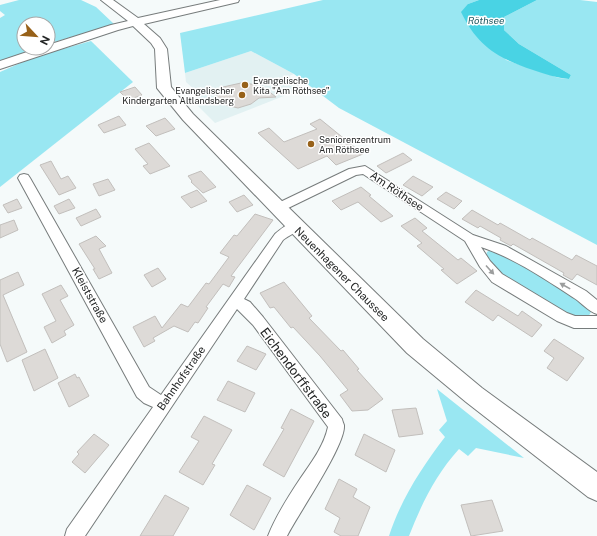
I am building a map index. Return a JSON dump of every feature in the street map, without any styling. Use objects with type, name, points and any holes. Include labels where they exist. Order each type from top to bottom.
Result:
[{"type":"street","name":"Neuenhagener Chaussee","points":[[106,0],[127,14],[156,41],[161,49],[162,70],[166,91],[188,117],[415,346],[440,369],[597,488]]},
{"type":"street","points":[[0,65],[57,45],[136,22],[234,0]]},
{"type":"street","name":"Am Röthsee","points":[[278,208],[353,172],[365,170],[468,238],[502,249],[581,295],[597,308]]},
{"type":"street","name":"Kleiststraße","points":[[24,178],[144,392],[150,398],[163,404]]},
{"type":"street","name":"Bahnhofstraße","points":[[74,536],[163,404],[279,237],[287,230],[295,226]]},
{"type":"street","name":"Am Röthsee","points":[[468,238],[485,264],[497,278],[562,317],[574,322],[586,324],[597,322]]},
{"type":"street","name":"Eichendorffstraße","points":[[234,301],[245,306],[258,321],[336,425],[336,433],[313,476],[292,508],[277,536]]},
{"type":"shaded area","points":[[19,0],[81,0],[96,7],[114,24],[56,42],[56,16],[16,16],[16,55],[0,61],[0,18],[5,15],[0,11],[0,5]]},
{"type":"shaded area","points":[[323,0],[479,0],[468,4],[506,60],[559,78],[569,79],[571,75],[519,44],[504,30],[504,17],[537,0],[580,0],[597,2],[597,245],[339,108],[294,74],[251,51],[185,73],[180,33]]},
{"type":"shaded area","points":[[91,41],[133,82],[0,187],[0,72],[34,57],[56,56],[56,51]]},
{"type":"shaded area","name":"Evangelische Kita \"Am Röthsee\"","points":[[251,51],[294,74],[289,76],[304,88],[215,123],[195,103],[197,92],[186,82],[185,73]]},
{"type":"shaded area","points":[[490,250],[496,250],[578,297],[591,308],[589,316],[577,319],[501,276],[486,255]]},
{"type":"shaded area","points":[[437,389],[524,458],[476,448],[468,456],[459,449],[436,479],[409,536],[389,536],[406,496],[428,460],[445,437],[439,430],[447,421]]},
{"type":"water","name":"Röthsee","points":[[479,0],[537,0],[504,17],[504,30],[519,44],[571,75],[569,79],[551,76],[509,61],[490,50],[482,43],[474,34],[461,12],[468,4]]},
{"type":"building","name":"Evangelischer Kindergarten Altlandsberg","points":[[241,83],[260,87],[262,86],[276,97],[259,98],[251,104],[238,108],[226,105],[218,98],[215,98],[223,87]]},
{"type":"building","points":[[135,87],[142,95],[128,100],[120,92]]},
{"type":"building","points":[[119,116],[126,125],[104,133],[98,125]]},
{"type":"building","points":[[165,118],[175,129],[156,136],[146,126]]},
{"type":"building","name":"Seniorenzentrum Am Röthsee","points":[[320,119],[363,154],[336,165],[327,156],[298,169],[258,133],[269,128],[284,142],[317,129],[310,124]]},
{"type":"building","points":[[149,143],[170,166],[150,174],[143,166],[148,164],[135,149]]},
{"type":"building","points":[[403,153],[412,160],[386,173],[377,166]]},
{"type":"building","points":[[51,161],[61,179],[68,176],[76,188],[59,195],[40,165]]},
{"type":"building","points":[[201,171],[216,187],[203,193],[191,182],[192,181],[188,176]]},
{"type":"building","points":[[413,176],[433,187],[422,196],[403,185]]},
{"type":"building","points":[[108,179],[115,190],[99,196],[93,184]]},
{"type":"building","points":[[361,187],[371,195],[369,196],[393,216],[381,222],[358,202],[341,210],[332,201]]},
{"type":"building","points":[[197,190],[207,201],[191,208],[181,197]]},
{"type":"building","points":[[446,192],[462,201],[454,209],[437,199]]},
{"type":"building","points":[[244,195],[253,205],[237,212],[229,202]]},
{"type":"building","points":[[17,199],[22,208],[8,213],[3,205]]},
{"type":"building","points":[[69,199],[75,208],[59,214],[54,206]]},
{"type":"building","points":[[96,209],[101,217],[81,226],[76,218]]},
{"type":"building","points":[[472,210],[498,225],[500,223],[530,240],[532,238],[572,260],[576,255],[597,266],[597,285],[577,274],[572,280],[563,275],[564,273],[513,244],[511,246],[500,240],[501,238],[480,226],[478,228],[462,219]]},
{"type":"building","points":[[255,214],[273,220],[231,276],[235,277],[229,287],[223,284],[206,307],[208,308],[198,323],[195,322],[188,332],[174,326],[153,338],[155,341],[144,347],[133,327],[155,316],[162,328],[181,304],[188,307],[206,283],[209,284],[229,257],[220,253],[234,235],[237,236]]},
{"type":"building","points":[[415,218],[427,228],[422,231],[458,260],[461,258],[477,271],[457,284],[441,270],[444,269],[417,246],[422,243],[401,226]]},
{"type":"building","points":[[14,220],[18,230],[0,238],[0,225]]},
{"type":"building","points":[[96,236],[106,246],[99,249],[112,273],[99,279],[93,269],[95,269],[79,244]]},
{"type":"building","points":[[158,268],[166,279],[152,287],[144,275]]},
{"type":"building","points":[[18,272],[24,285],[3,295],[27,352],[7,362],[0,344],[0,280]]},
{"type":"building","points":[[284,282],[312,316],[309,318],[341,351],[343,350],[359,369],[357,370],[383,399],[368,410],[352,411],[340,395],[348,390],[320,356],[293,327],[291,328],[274,307],[270,308],[260,293]]},
{"type":"building","points":[[61,285],[68,296],[60,300],[74,325],[64,331],[66,335],[52,343],[44,327],[56,321],[42,294]]},
{"type":"building","points":[[476,290],[518,316],[522,311],[542,325],[532,337],[498,315],[493,321],[465,302]]},
{"type":"building","points":[[554,339],[584,358],[567,381],[547,368],[554,358],[544,351]]},
{"type":"building","points":[[247,346],[266,354],[256,370],[237,361]]},
{"type":"building","points":[[45,349],[58,378],[34,391],[22,360]]},
{"type":"building","points":[[75,374],[77,378],[79,377],[89,396],[69,407],[58,383]]},
{"type":"building","points":[[228,381],[255,393],[245,412],[217,400]]},
{"type":"building","points":[[416,408],[423,434],[399,437],[392,410]]},
{"type":"building","points":[[291,409],[314,421],[284,477],[263,465],[284,429],[281,428]]},
{"type":"building","points":[[204,416],[232,430],[212,464],[215,465],[203,485],[179,472],[199,441],[191,437]]},
{"type":"building","points":[[94,434],[109,445],[85,473],[72,462],[79,454],[77,452]]},
{"type":"building","points":[[364,434],[395,450],[386,472],[355,455]]},
{"type":"building","points":[[339,479],[357,489],[353,497],[370,507],[358,536],[341,536],[334,532],[340,518],[325,509]]},
{"type":"building","points":[[247,485],[271,498],[254,530],[230,515]]},
{"type":"building","points":[[165,495],[189,508],[173,536],[140,536]]},
{"type":"building","points":[[492,500],[503,531],[471,536],[461,505]]},
{"type":"place","name":"Evangelische Kita \"Am Röthsee\"","points":[[245,85]]},
{"type":"place","name":"Evangelischer Kindergarten Altlandsberg","points":[[242,95]]},
{"type":"place","name":"Seniorenzentrum Am Röthsee","points":[[311,144]]}]
